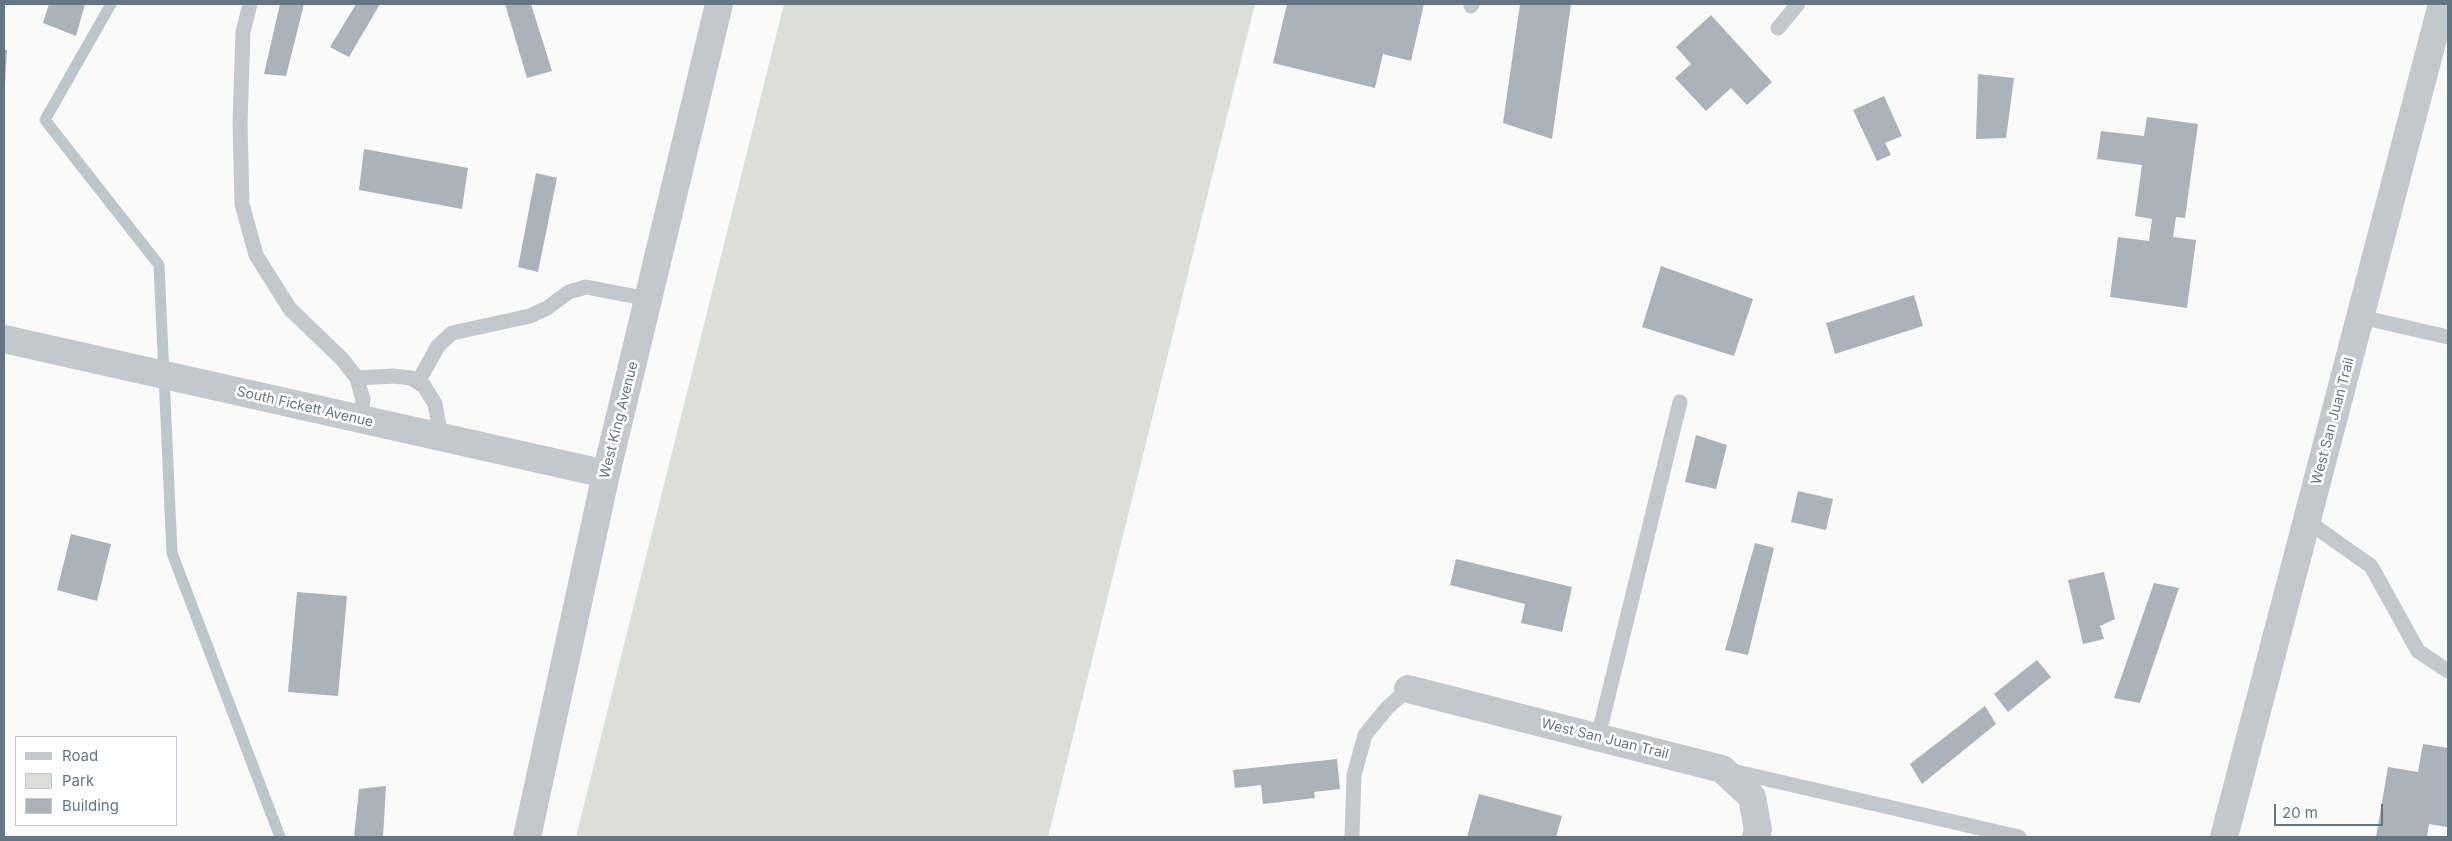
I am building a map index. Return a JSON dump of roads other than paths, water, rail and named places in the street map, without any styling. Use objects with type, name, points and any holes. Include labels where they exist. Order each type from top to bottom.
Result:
[{"type":"street","name":"West King Avenue","points":[[527,837],[606,474],[719,4]]},
{"type":"street","name":"West San Juan Trail","points":[[2224,837],[2442,4]]},
{"type":"street","name":"South Fickett Avenue","points":[[4,339],[606,474]]},
{"type":"street","name":"West San Juan Trail","points":[[1408,689],[1722,768],[1752,797],[1758,830],[1756,837]]},
{"type":"lane","points":[[250,4],[243,40],[240,122],[242,204],[256,255],[290,309],[342,359],[357,378],[362,400],[360,419]]},
{"type":"lane","points":[[1778,28],[1798,4]]},
{"type":"lane","points":[[418,382],[438,346],[452,333],[530,316],[547,308],[569,292],[586,287],[648,299]]},
{"type":"lane","points":[[2361,316],[2448,337]]},
{"type":"lane","points":[[357,378],[393,376],[412,378],[424,386],[435,404],[441,437]]},
{"type":"lane","points":[[1598,737],[1680,402]]},
{"type":"lane","points":[[2307,521],[2371,566],[2418,651],[2448,671]]},
{"type":"lane","points":[[1352,837],[1354,775],[1365,735],[1387,708],[1408,689]]},
{"type":"lane","points":[[1722,768],[2019,837]]},
{"type":"waterway","points":[[111,4],[45,120],[159,265],[172,553],[280,837]]}]
